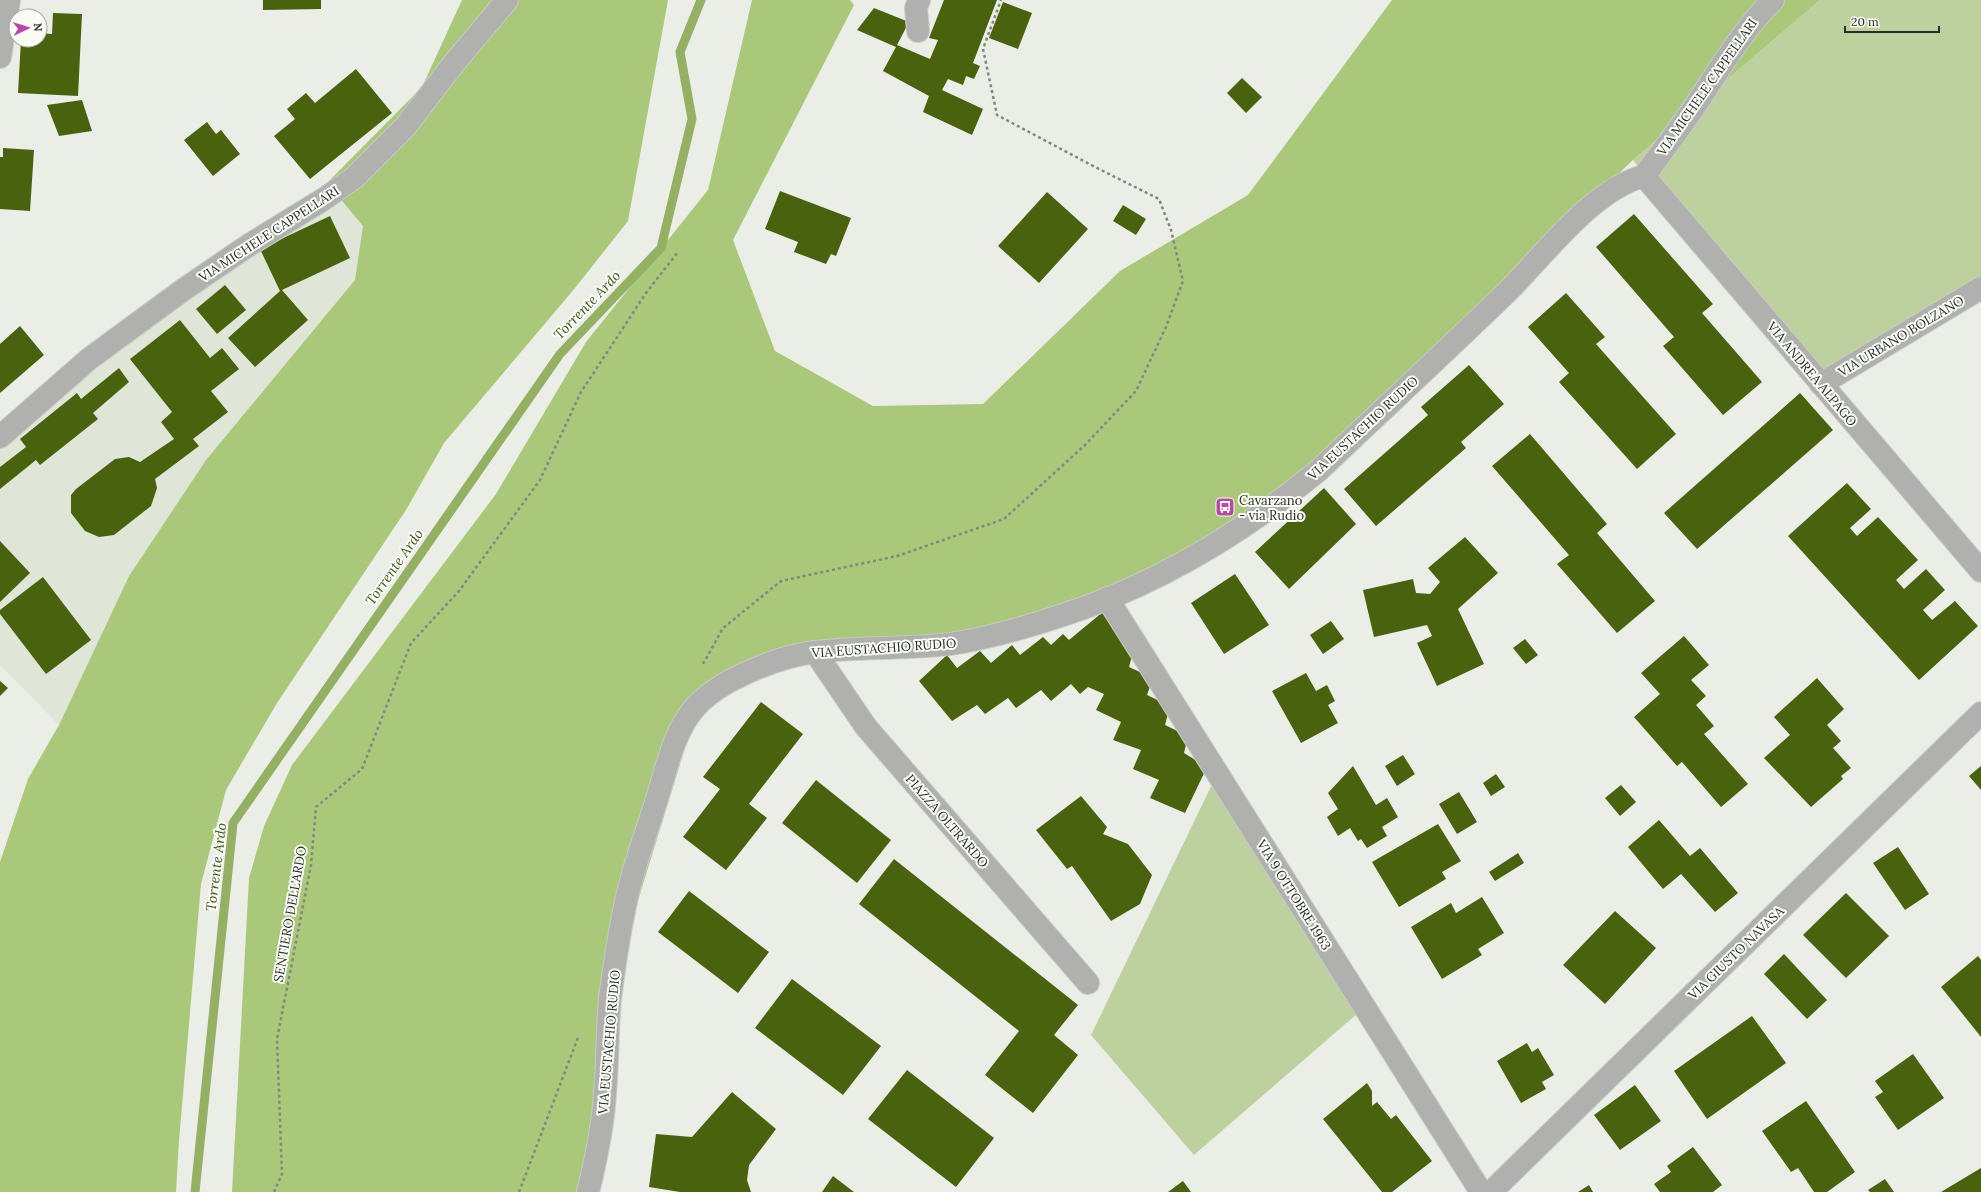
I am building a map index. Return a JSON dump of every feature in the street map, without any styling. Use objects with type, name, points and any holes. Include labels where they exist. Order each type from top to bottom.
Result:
[{"type":"street","points":[[0,57],[9,0]]},
{"type":"street","name":"VIA MICHELE CAPPELLARI","points":[[0,437],[89,359],[183,290],[249,245],[324,199],[354,178],[405,127],[451,67],[507,0]]},
{"type":"street","points":[[918,31],[916,8],[919,0]]},
{"type":"street","name":"VIA MICHELE CAPPELLARI","points":[[1644,176],[1695,107],[1728,55],[1758,16],[1774,0]]},
{"type":"street","name":"VIA ANDREA ALPAGO","points":[[1644,176],[1981,571]]},
{"type":"street","name":"VIA EUSTACHIO RUDIO","points":[[588,1192],[602,1124],[610,999],[622,919],[634,871],[674,745],[686,719],[703,698],[729,681],[756,668],[782,659],[815,652],[916,647],[956,643],[991,636],[1027,626],[1064,615],[1134,587],[1200,552],[1254,519],[1290,494],[1318,471],[1506,293],[1597,200],[1630,180],[1644,176]]},
{"type":"street","name":"VIA URBANO BOLZANO","points":[[1821,384],[1981,288]]},
{"type":"street","name":"VIA 9 OTTOBRE 1963","points":[[1107,598],[1481,1192]]},
{"type":"street","name":"PIAZZA OLTRARDO","points":[[815,652],[866,727],[1088,983]]},
{"type":"street","name":"VIA GIUSTO NAVASA","points":[[1491,1192],[1981,714]]},
{"type":"path","points":[[701,668],[723,628],[781,581],[897,556],[1004,519],[1085,445],[1136,391],[1166,327],[1182,281],[1170,230],[1159,199],[997,115],[983,49],[1001,0]]},
{"type":"path","name":"SENTIERO DELL'ARDO","points":[[274,1192],[282,1174],[277,1039],[311,865],[316,808],[362,769],[411,643],[459,591],[540,480],[581,392],[646,292],[678,252]]},
{"type":"path","points":[[519,1192],[582,1028]]},
{"type":"shaded area","points":[[327,183],[363,226],[355,280],[206,460],[129,576],[59,725],[0,665],[0,421],[209,257]]},
{"type":"green space","points":[[462,0],[668,0],[628,221],[575,288],[444,443],[406,510],[277,703],[226,790],[201,884],[176,1192],[0,1192],[0,862],[28,779],[59,725],[129,576],[206,460],[355,280],[363,226],[327,183],[422,87]]},
{"type":"green space","points":[[752,0],[850,0],[854,5],[733,240],[775,351],[873,406],[983,404],[1120,271],[1248,195],[1392,0],[1820,0],[1633,160],[1313,464],[1210,538],[1105,589],[1014,625],[738,668],[694,719],[623,949],[581,1192],[232,1192],[249,878],[264,826],[292,765],[496,494],[586,342],[708,190]]},
{"type":"green space","points":[[1820,0],[1981,0],[1981,297],[1818,393],[1776,346],[1633,160]]},
{"type":"green space","points":[[1216,776],[1358,1013],[1194,1155],[1091,1035]]},
{"type":"building","points":[[263,0],[321,0],[321,9],[263,10]]},
{"type":"building","points":[[944,0],[997,0],[973,63],[980,66],[974,79],[966,76],[963,85],[948,79],[942,90],[983,109],[972,135],[923,112],[929,96],[883,71],[896,47],[857,30],[874,8],[909,22],[897,45],[930,59],[938,40],[929,38]]},
{"type":"building","points":[[1003,2],[1032,13],[1018,49],[989,38]]},
{"type":"building","points":[[53,13],[82,14],[78,96],[18,93],[21,48],[48,48],[48,34],[52,34]]},
{"type":"building","points":[[356,69],[392,113],[310,179],[274,136],[295,119],[287,109],[306,93],[315,103]]},
{"type":"building","points":[[1242,78],[1262,97],[1246,113],[1227,93]]},
{"type":"building","points":[[82,100],[92,131],[59,136],[47,105]]},
{"type":"building","points":[[207,122],[216,134],[221,130],[240,154],[213,176],[184,140]]},
{"type":"building","points":[[3,148],[34,150],[30,211],[0,209],[0,157],[3,157]]},
{"type":"building","points":[[780,191],[851,218],[836,256],[831,254],[826,264],[794,252],[798,242],[765,229]]},
{"type":"building","points":[[1047,192],[1088,229],[1039,283],[998,246]]},
{"type":"building","points":[[1123,205],[1146,219],[1136,235],[1113,221]]},
{"type":"building","points":[[1634,214],[1713,304],[1702,313],[1762,382],[1723,415],[1663,346],[1674,337],[1596,247]]},
{"type":"building","points":[[330,216],[350,258],[282,290],[308,320],[255,367],[228,338],[280,291],[260,249]]},
{"type":"building","points":[[225,285],[246,310],[217,334],[196,309]]},
{"type":"building","points":[[1566,293],[1605,337],[1596,344],[1676,434],[1637,469],[1559,382],[1569,373],[1528,327]]},
{"type":"building","points":[[180,320],[210,358],[222,348],[239,369],[211,391],[228,412],[193,439],[199,446],[155,479],[157,488],[151,506],[114,535],[99,537],[85,531],[71,513],[71,495],[76,489],[115,459],[129,457],[140,462],[174,439],[161,422],[172,412],[130,359]]},
{"type":"building","points":[[20,326],[44,355],[0,393],[0,344]]},
{"type":"building","points":[[1469,365],[1504,404],[1461,442],[1466,448],[1376,526],[1344,489],[1428,415],[1421,407]]},
{"type":"building","points":[[119,368],[129,382],[93,413],[98,419],[40,465],[36,460],[0,489],[0,467],[26,447],[20,439],[77,393],[81,399]]},
{"type":"building","points":[[1800,393],[1833,430],[1697,549],[1664,513]]},
{"type":"building","points":[[1530,434],[1607,524],[1597,533],[1655,601],[1617,633],[1557,564],[1569,555],[1492,466]]},
{"type":"building","points":[[1847,483],[1871,509],[1850,528],[1857,536],[1878,517],[1918,560],[1896,580],[1904,589],[1926,569],[1945,590],[1923,610],[1932,620],[1955,601],[1978,626],[1919,680],[1788,536]]},
{"type":"building","points":[[1324,488],[1356,524],[1289,589],[1255,552]]},
{"type":"building","points":[[1465,537],[1498,573],[1458,609],[1484,664],[1437,686],[1417,643],[1432,636],[1427,625],[1374,637],[1363,590],[1413,579],[1416,593],[1430,594],[1440,582],[1428,568]]},
{"type":"building","points":[[0,541],[30,573],[0,602]]},
{"type":"building","points":[[1235,574],[1269,625],[1224,654],[1191,603]]},
{"type":"building","points":[[43,577],[91,640],[46,674],[0,614],[0,610]]},
{"type":"building","points":[[1104,611],[1122,643],[1134,649],[1129,667],[1153,678],[1147,695],[1170,706],[1165,725],[1188,736],[1184,753],[1207,767],[1185,813],[1150,798],[1159,780],[1133,769],[1141,750],[1113,740],[1121,722],[1096,710],[1104,694],[1088,687],[1080,694],[1071,684],[1051,701],[1041,690],[1016,708],[1008,698],[985,714],[977,705],[952,721],[919,681],[947,655],[957,668],[980,651],[991,663],[1012,645],[1020,655],[1043,637],[1051,645],[1063,634],[1069,640]]},
{"type":"building","points":[[1331,621],[1344,639],[1323,654],[1310,635]]},
{"type":"building","points":[[1684,636],[1709,665],[1691,680],[1706,696],[1696,705],[1714,726],[1704,734],[1748,784],[1721,807],[1682,762],[1677,766],[1634,717],[1660,694],[1641,673]]},
{"type":"building","points":[[1525,639],[1538,655],[1526,664],[1513,648]]},
{"type":"building","points":[[1306,673],[1316,691],[1327,685],[1335,701],[1328,705],[1338,723],[1301,743],[1272,691]]},
{"type":"building","points":[[1817,678],[1844,709],[1827,725],[1841,741],[1833,748],[1851,768],[1841,776],[1843,779],[1811,807],[1764,758],[1790,735],[1774,717]]},
{"type":"building","points":[[0,681],[8,688],[0,696]]},
{"type":"building","points":[[761,702],[803,734],[749,804],[767,818],[726,870],[683,837],[720,789],[703,777]]},
{"type":"building","points":[[1403,755],[1415,774],[1397,786],[1385,766]]},
{"type":"building","points":[[1353,766],[1376,805],[1387,798],[1398,817],[1382,827],[1387,836],[1367,848],[1361,839],[1358,841],[1350,828],[1338,836],[1327,817],[1338,809],[1328,793]]},
{"type":"building","points":[[1981,766],[1981,790],[1969,776]]},
{"type":"building","points":[[1496,774],[1505,787],[1491,796],[1483,783]]},
{"type":"building","points":[[816,780],[891,840],[857,883],[782,823]]},
{"type":"building","points":[[1621,785],[1636,802],[1620,816],[1605,798]]},
{"type":"building","points":[[1459,792],[1477,822],[1457,834],[1439,804]]},
{"type":"building","points":[[1081,796],[1107,827],[1103,834],[1128,844],[1152,875],[1140,904],[1111,921],[1072,866],[1067,869],[1036,830]]},
{"type":"building","points":[[1659,820],[1690,856],[1700,848],[1738,893],[1715,912],[1681,874],[1663,889],[1628,847]]},
{"type":"building","points":[[1438,824],[1461,861],[1442,872],[1446,879],[1399,907],[1372,862]]},
{"type":"building","points":[[1898,847],[1929,894],[1905,910],[1873,863]]},
{"type":"building","points":[[1518,853],[1524,863],[1495,881],[1489,872]]},
{"type":"building","points":[[894,859],[1078,1005],[1054,1035],[1078,1055],[1033,1113],[985,1075],[1019,1031],[859,904]]},
{"type":"building","points":[[689,891],[769,952],[738,993],[658,932]]},
{"type":"building","points":[[1846,893],[1889,936],[1846,978],[1803,935]]},
{"type":"building","points":[[1482,897],[1504,933],[1478,949],[1482,955],[1442,979],[1411,927],[1451,903],[1456,913]]},
{"type":"building","points":[[1615,911],[1656,948],[1605,1004],[1563,965]]},
{"type":"building","points":[[1784,954],[1827,1000],[1807,1019],[1764,974]]},
{"type":"building","points":[[1978,956],[1981,960],[1981,1037],[1941,987]]},
{"type":"building","points":[[792,979],[881,1046],[843,1095],[755,1028]]},
{"type":"building","points":[[1752,1016],[1786,1063],[1707,1119],[1674,1071]]},
{"type":"building","points":[[1527,1043],[1532,1052],[1538,1048],[1554,1075],[1542,1082],[1546,1089],[1521,1103],[1497,1061]]},
{"type":"building","points":[[1913,1054],[1944,1098],[1898,1130],[1875,1097],[1883,1092],[1875,1081]]},
{"type":"building","points":[[907,1070],[994,1138],[956,1187],[868,1119]]},
{"type":"building","points":[[1367,1083],[1372,1091],[1372,1106],[1377,1102],[1391,1119],[1396,1115],[1432,1161],[1392,1192],[1382,1192],[1323,1119]]},
{"type":"building","points":[[1635,1085],[1661,1121],[1620,1150],[1594,1115]]},
{"type":"building","points":[[732,1092],[776,1129],[749,1165],[747,1180],[751,1192],[680,1192],[649,1187],[656,1134],[692,1137]]},
{"type":"building","points":[[1806,1101],[1855,1172],[1827,1192],[1814,1192],[1798,1168],[1791,1172],[1762,1131]]},
{"type":"building","points":[[1693,1147],[1722,1185],[1713,1192],[1660,1192],[1654,1184],[1671,1172],[1667,1166]]},
{"type":"building","points":[[1981,1168],[1981,1192],[1941,1192]]},
{"type":"building","points":[[833,1176],[854,1192],[822,1192]]},
{"type":"building","points":[[1885,1179],[1894,1192],[1870,1192],[1868,1190]]},
{"type":"building","points":[[1183,1181],[1191,1192],[1168,1192]]},
{"type":"building","points":[[1589,1185],[1593,1192],[1578,1192]]},
{"type":"waterway","name":"Torrente Ardo","points":[[195,1192],[233,823],[560,354],[661,248],[692,119],[680,52],[701,0]]},
{"type":"place","name":"Cavarzano - via Rudio","points":[[1225,507]]}]
